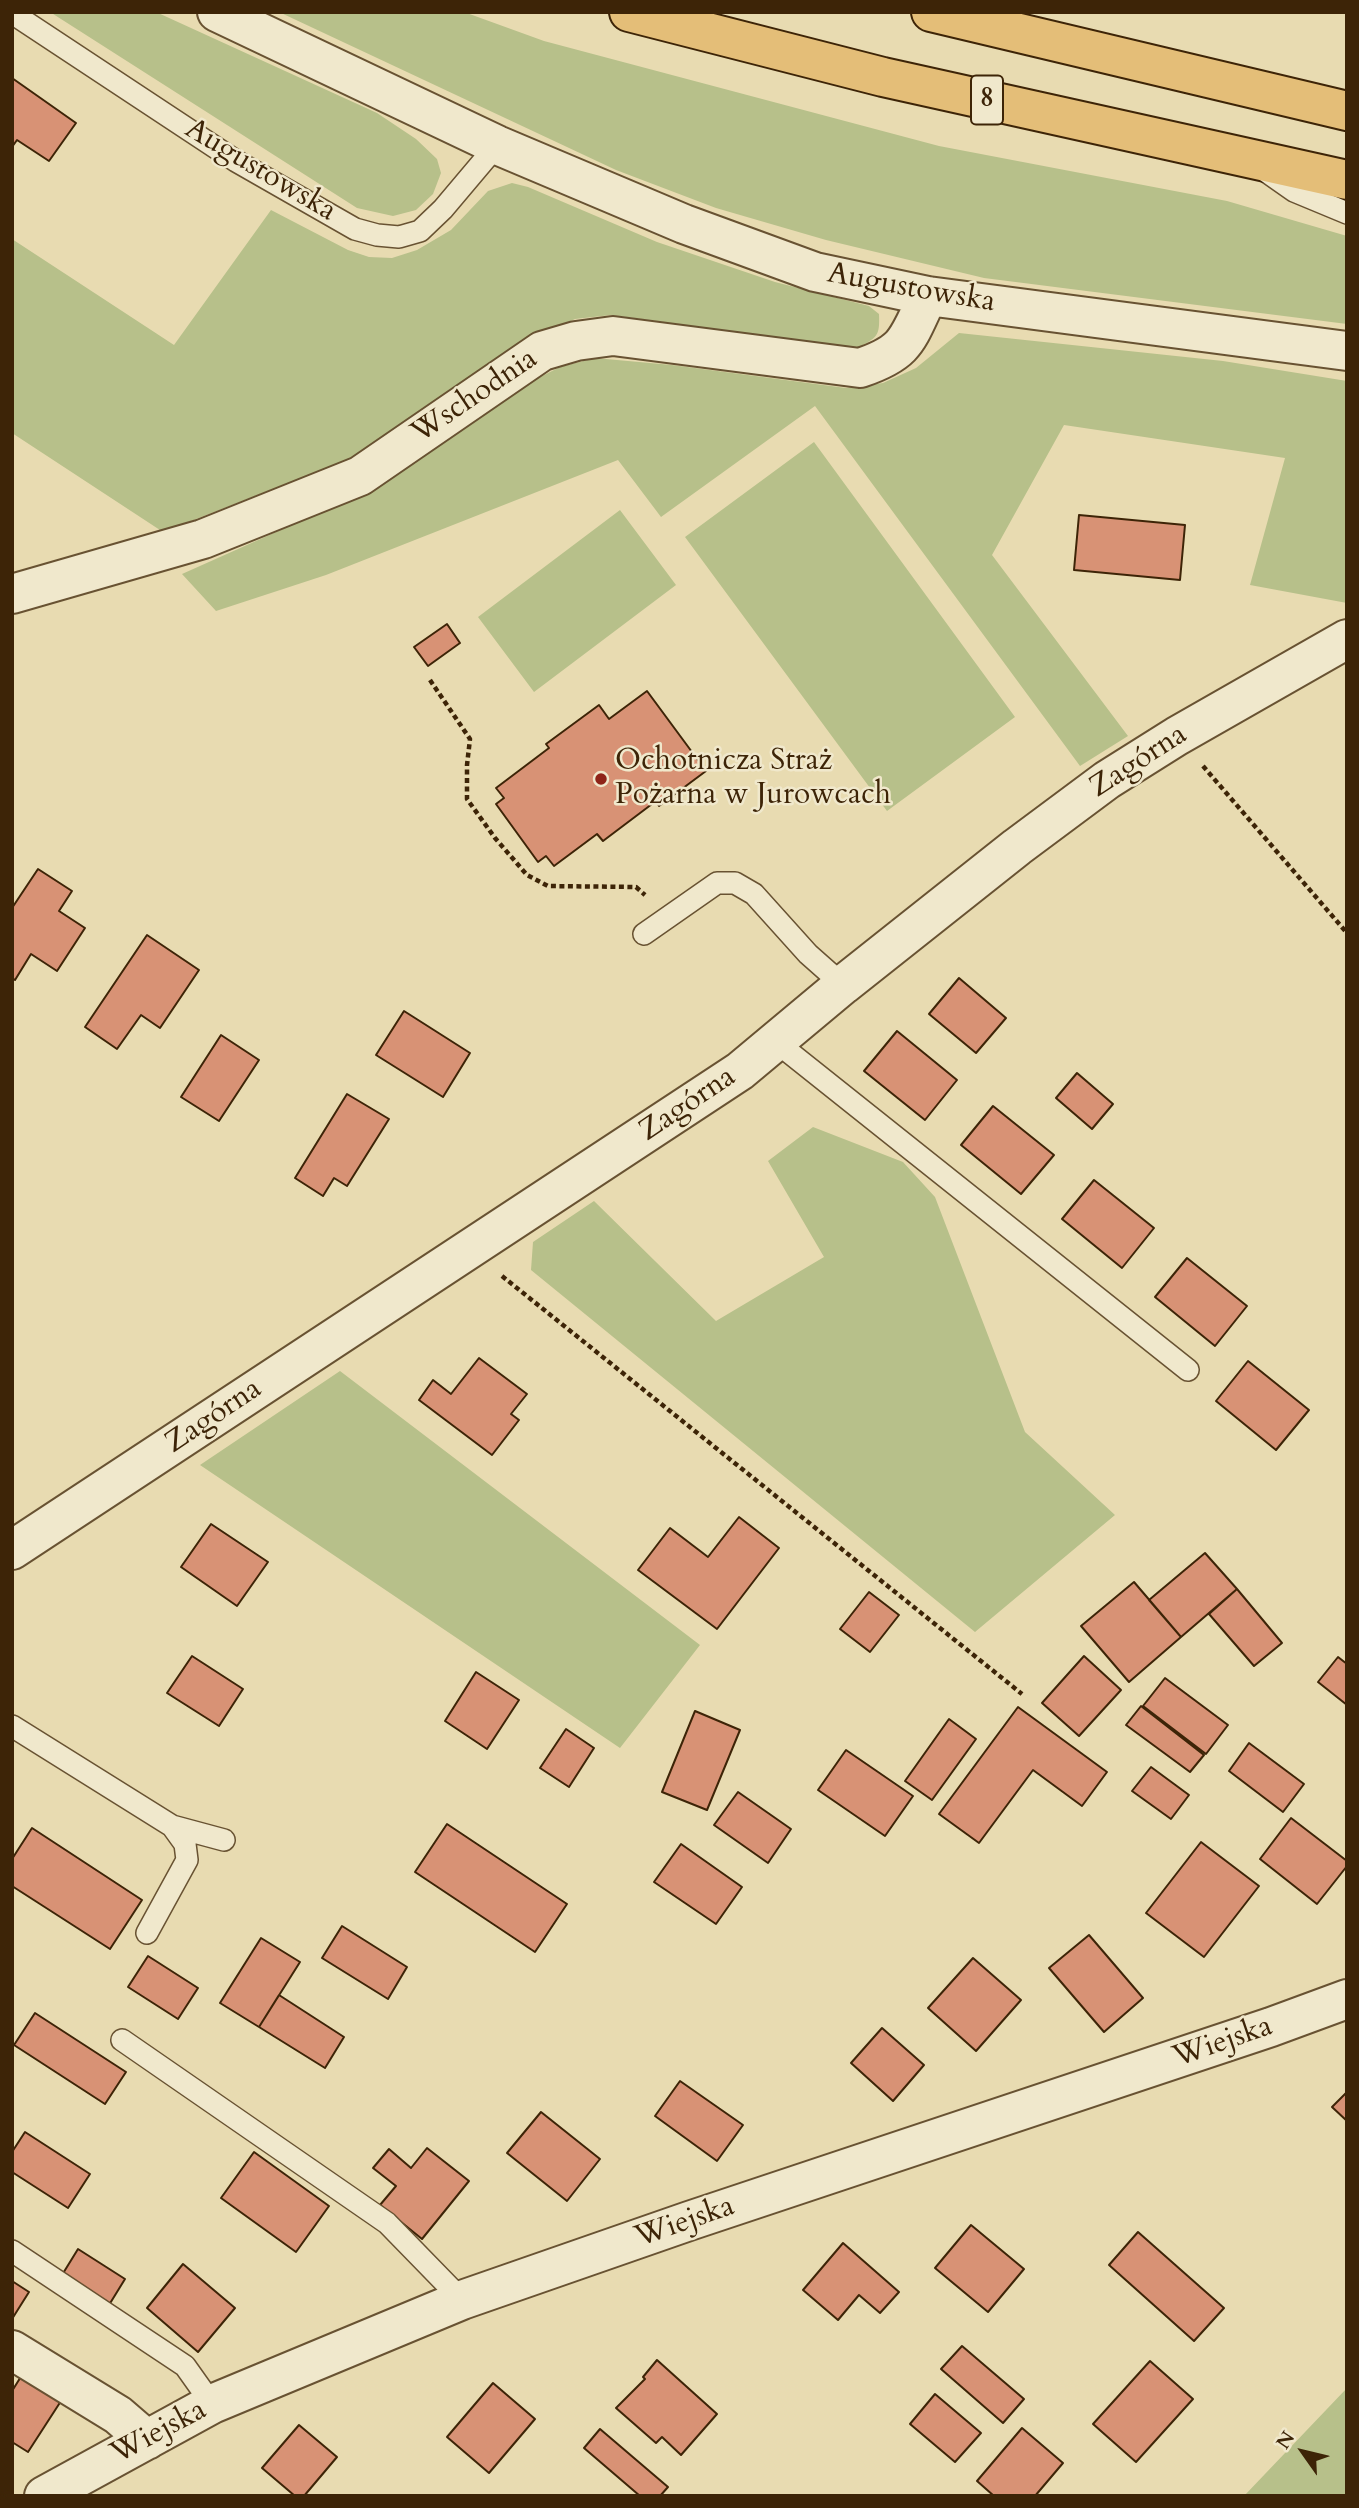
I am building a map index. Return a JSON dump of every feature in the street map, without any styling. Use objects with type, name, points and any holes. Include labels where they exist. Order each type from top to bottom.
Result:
[{"type":"highway","name":"8","points":[[629,12],[883,77],[1347,180]]},
{"type":"highway","name":"8","points":[[931,12],[1347,111]]},
{"type":"street","name":"Augustowska","points":[[217,12],[497,145],[684,224],[815,272],[928,296],[1347,351]]},
{"type":"street","name":"Wschodnia","points":[[12,594],[203,539],[360,476],[542,351],[576,341],[613,336],[860,368],[886,359],[905,343],[928,296]]},
{"type":"street","name":"Zagórna","points":[[12,1550],[740,1071],[843,985],[1017,847],[1107,780],[1177,736],[1347,639]]},
{"type":"street","name":"Wiejska","points":[[44,2496],[212,2404],[462,2301],[689,2221],[1258,2032],[1347,1999]]},
{"type":"street","points":[[12,2350],[118,2415],[147,2440]]},
{"type":"lane","name":"Augustowska","points":[[12,13],[236,162],[355,229],[377,235],[399,237],[420,231],[443,209],[497,145]]},
{"type":"lane","points":[[1245,157],[1294,191],[1347,213]]},
{"type":"lane","points":[[644,934],[717,883],[735,883],[754,894],[808,954],[843,985]]},
{"type":"lane","points":[[775,1041],[1188,1370]]},
{"type":"lane","points":[[12,1726],[172,1826],[224,1840]]},
{"type":"lane","points":[[147,1933],[187,1860],[185,1844],[172,1826]]},
{"type":"lane","points":[[122,2040],[387,2222],[462,2301]]},
{"type":"lane","points":[[12,2251],[185,2366],[212,2404]]},
{"type":"path","points":[[430,680],[470,739],[467,799],[495,838],[527,875],[548,886],[636,887],[671,915]]},
{"type":"path","points":[[1177,736],[1347,933]]},
{"type":"path","points":[[478,1244],[504,1278],[1022,1695]]},
{"type":"green space","points":[[50,12],[156,12],[377,113],[416,139],[437,159],[441,173],[433,194],[416,210],[393,216],[357,208]]},
{"type":"green space","points":[[279,12],[464,12],[544,41],[939,146],[1227,201],[1347,236],[1347,324],[984,278],[826,240],[716,208],[616,170]]},
{"type":"green space","points":[[512,183],[528,187],[657,242],[775,282],[869,306],[879,314],[878,332],[858,348],[611,315],[575,319],[519,346],[357,456],[163,532],[12,433],[12,239],[174,345],[271,210],[348,250],[369,257],[392,258],[417,250],[451,230],[488,191]]},
{"type":"green space","points":[[959,333],[1223,361],[1347,381],[1347,603],[1250,585],[1285,458],[1064,425],[992,555],[1128,736],[1080,766],[815,406],[661,517],[618,460],[326,575],[216,611],[182,574],[368,491],[532,381],[560,367],[595,358],[672,365],[846,388],[883,383],[916,368]]},
{"type":"green space","points":[[814,442],[1015,717],[887,811],[685,537]]},
{"type":"green space","points":[[620,510],[676,585],[534,692],[478,617]]},
{"type":"green space","points":[[813,1127],[903,1162],[935,1197],[1025,1432],[1115,1515],[975,1632],[531,1270],[533,1242],[594,1201],[716,1321],[824,1257],[768,1161]]},
{"type":"green space","points":[[340,1371],[700,1645],[620,1748],[200,1465]]},
{"type":"green space","points":[[1347,2388],[1347,2496],[1244,2496]]},
{"type":"building","points":[[12,78],[76,123],[49,161],[17,140],[12,147]]},
{"type":"building","points":[[1079,515],[1185,525],[1180,580],[1074,570]]},
{"type":"building","points":[[447,624],[460,643],[428,666],[414,647]]},
{"type":"building","name":"Ochotnicza Straż Pożarna w Jurowcach","points":[[647,691],[706,771],[659,806],[656,801],[603,841],[597,834],[554,866],[546,856],[538,862],[496,804],[504,798],[496,788],[549,748],[546,744],[599,705],[609,719]]},
{"type":"building","points":[[38,869],[72,891],[59,911],[85,928],[57,971],[31,954],[15,980],[12,978],[12,908]]},
{"type":"building","points":[[147,935],[199,970],[160,1028],[141,1015],[117,1049],[85,1027]]},
{"type":"building","points":[[959,978],[1006,1018],[976,1053],[929,1014]]},
{"type":"building","points":[[404,1011],[470,1053],[443,1097],[376,1055]]},
{"type":"building","points":[[897,1031],[957,1080],[925,1120],[864,1071]]},
{"type":"building","points":[[221,1035],[259,1060],[219,1121],[181,1097]]},
{"type":"building","points":[[1077,1073],[1113,1104],[1092,1129],[1056,1098]]},
{"type":"building","points":[[347,1094],[389,1119],[347,1186],[334,1178],[323,1196],[295,1178]]},
{"type":"building","points":[[993,1106],[1054,1155],[1021,1194],[961,1145]]},
{"type":"building","points":[[1094,1180],[1154,1228],[1122,1268],[1062,1219]]},
{"type":"building","points":[[1187,1258],[1247,1306],[1215,1346],[1155,1297]]},
{"type":"building","points":[[479,1358],[527,1394],[511,1414],[519,1420],[492,1455],[419,1400],[433,1380],[451,1394]]},
{"type":"building","points":[[1248,1361],[1309,1410],[1276,1450],[1216,1401]]},
{"type":"building","points":[[739,1517],[779,1548],[717,1629],[638,1570],[670,1528],[708,1557]]},
{"type":"building","points":[[211,1524],[268,1562],[237,1606],[181,1567]]},
{"type":"building","points":[[1205,1553],[1237,1589],[1181,1637],[1149,1600]]},
{"type":"building","points":[[1134,1582],[1181,1637],[1129,1682],[1081,1626]]},
{"type":"building","points":[[1237,1589],[1282,1643],[1254,1666],[1209,1614]]},
{"type":"building","points":[[869,1592],[899,1615],[870,1652],[840,1629]]},
{"type":"building","points":[[192,1656],[243,1689],[219,1726],[167,1693]]},
{"type":"building","points":[[1084,1656],[1121,1690],[1079,1736],[1042,1703]]},
{"type":"building","points":[[1338,1657],[1347,1664],[1347,1705],[1318,1682]]},
{"type":"building","points":[[476,1672],[519,1700],[487,1749],[445,1721]]},
{"type":"building","points":[[1165,1678],[1228,1725],[1206,1754],[1143,1706]]},
{"type":"building","points":[[1141,1706],[1204,1755],[1190,1772],[1126,1725]]},
{"type":"building","points":[[1018,1707],[1107,1772],[1082,1806],[1033,1770],[979,1843],[939,1814]]},
{"type":"building","points":[[695,1711],[740,1730],[707,1810],[662,1792]]},
{"type":"building","points":[[949,1719],[976,1739],[932,1800],[905,1781]]},
{"type":"building","points":[[566,1729],[594,1748],[569,1787],[540,1768]]},
{"type":"building","points":[[1249,1743],[1304,1784],[1283,1812],[1229,1771]]},
{"type":"building","points":[[846,1750],[913,1796],[885,1836],[818,1790]]},
{"type":"building","points":[[1151,1767],[1189,1795],[1171,1819],[1132,1791]]},
{"type":"building","points":[[738,1792],[791,1829],[768,1863],[714,1825]]},
{"type":"building","points":[[1291,1818],[1347,1861],[1347,1866],[1317,1904],[1260,1859]]},
{"type":"building","points":[[447,1824],[567,1904],[535,1952],[415,1872]]},
{"type":"building","points":[[32,1828],[142,1900],[110,1949],[12,1886],[12,1859]]},
{"type":"building","points":[[1201,1842],[1259,1886],[1204,1957],[1146,1913]]},
{"type":"building","points":[[681,1844],[742,1887],[716,1924],[654,1882]]},
{"type":"building","points":[[342,1926],[407,1967],[388,1999],[322,1958]]},
{"type":"building","points":[[1089,1935],[1143,1998],[1104,2032],[1049,1968]]},
{"type":"building","points":[[261,1938],[300,1962],[259,2027],[220,2003]]},
{"type":"building","points":[[148,1956],[198,1988],[178,2019],[128,1987]]},
{"type":"building","points":[[973,1958],[1021,2000],[976,2051],[928,2008]]},
{"type":"building","points":[[279,1995],[344,2037],[325,2068],[259,2027]]},
{"type":"building","points":[[35,2013],[126,2072],[105,2104],[14,2045]]},
{"type":"building","points":[[882,2028],[924,2065],[893,2101],[851,2063]]},
{"type":"building","points":[[680,2081],[743,2125],[717,2161],[655,2116]]},
{"type":"building","points":[[1347,2092],[1347,2121],[1332,2107]]},
{"type":"building","points":[[541,2112],[600,2159],[567,2201],[507,2153]]},
{"type":"building","points":[[25,2132],[90,2174],[68,2208],[12,2172],[12,2152]]},
{"type":"building","points":[[427,2148],[469,2181],[422,2239],[380,2205],[396,2186],[373,2168],[389,2149],[411,2168]]},
{"type":"building","points":[[254,2152],[329,2206],[296,2252],[221,2198]]},
{"type":"building","points":[[971,2225],[1024,2269],[988,2312],[935,2268]]},
{"type":"building","points":[[1138,2232],[1224,2308],[1194,2341],[1109,2265]]},
{"type":"building","points":[[843,2243],[899,2292],[880,2313],[859,2295],[838,2320],[803,2290]]},
{"type":"building","points":[[78,2249],[125,2279],[109,2305],[62,2275]]},
{"type":"building","points":[[183,2264],[235,2308],[198,2352],[147,2308]]},
{"type":"building","points":[[12,2281],[29,2292],[12,2319]]},
{"type":"building","points":[[962,2346],[1024,2399],[1003,2423],[941,2369]]},
{"type":"building","points":[[657,2360],[717,2414],[681,2455],[662,2437],[656,2443],[616,2408],[645,2379],[643,2377]]},
{"type":"building","points":[[1150,2361],[1193,2399],[1136,2462],[1093,2424]]},
{"type":"building","points":[[22,2375],[61,2401],[28,2452],[12,2442],[12,2391]]},
{"type":"building","points":[[493,2383],[535,2419],[489,2473],[447,2437]]},
{"type":"building","points":[[935,2394],[981,2433],[955,2462],[910,2424]]},
{"type":"building","points":[[299,2425],[337,2457],[304,2496],[295,2496],[262,2468]]},
{"type":"building","points":[[1022,2428],[1063,2463],[1035,2496],[994,2496],[977,2481]]},
{"type":"building","points":[[600,2429],[668,2487],[660,2496],[640,2496],[584,2448]]},
{"type":"place","name":"Ochotnicza Straż Pożarna w Jurowcach","points":[[601,779]]}]
